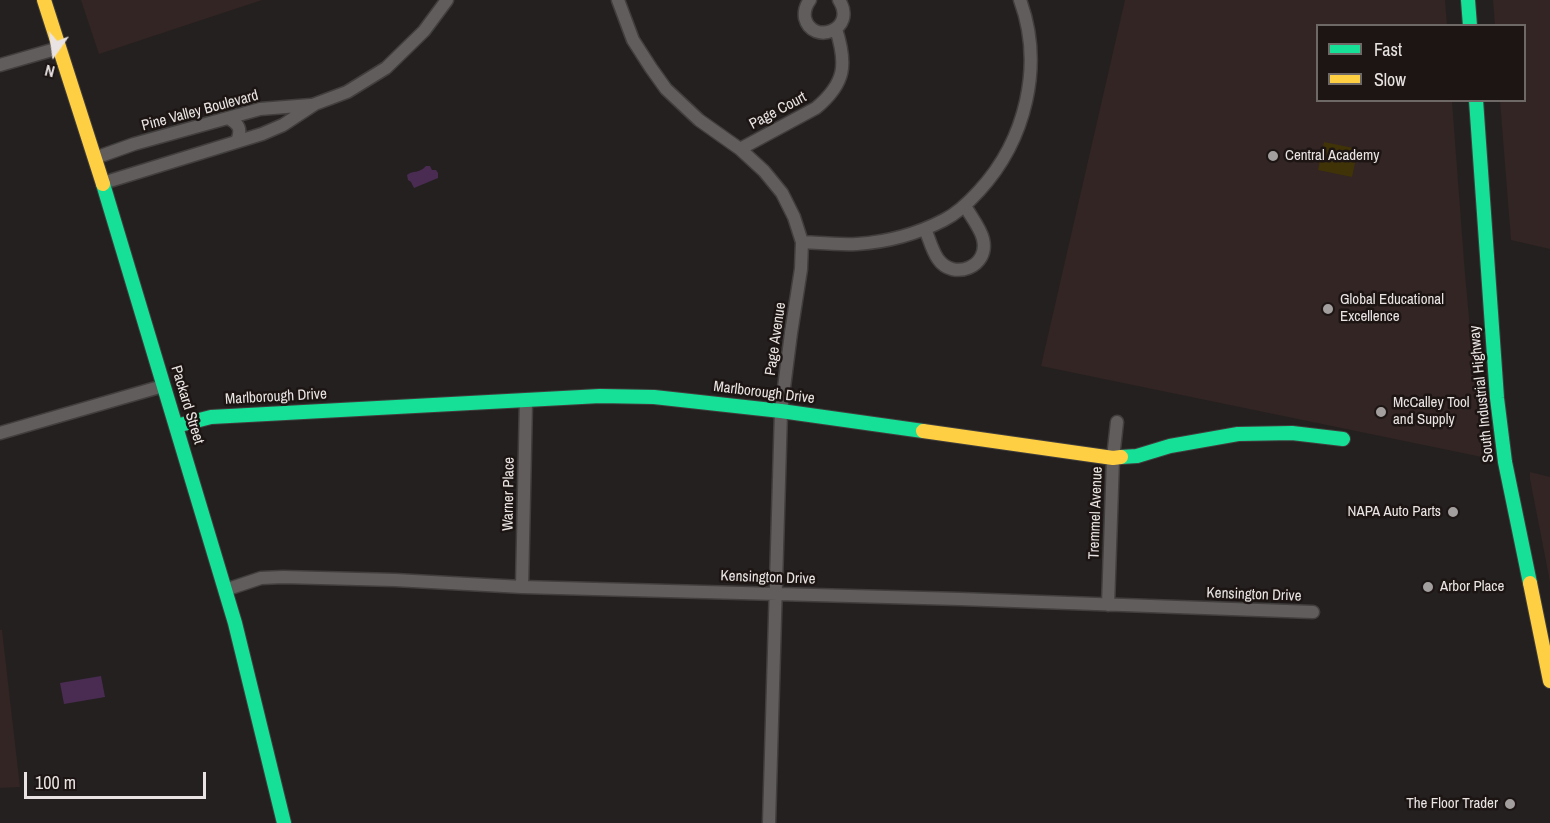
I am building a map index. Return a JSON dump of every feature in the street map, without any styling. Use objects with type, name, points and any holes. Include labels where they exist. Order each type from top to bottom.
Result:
[{"type":"street","name":"Packard Street","points":[[44,0],[103,183],[235,623],[284,823]]},
{"type":"street","name":"Pine Valley Boulevard","points":[[103,183],[262,134],[282,125],[315,104],[347,92],[386,68],[424,31],[447,0]]},
{"type":"street","name":"Page Avenue","points":[[618,0],[633,40],[666,89],[699,120],[740,148],[764,171],[782,194],[794,217],[802,242],[801,269],[781,411],[769,823]]},
{"type":"street","points":[[810,0],[805,16],[811,28],[824,33],[836,29]]},
{"type":"street","name":"Page Court","points":[[740,148],[816,108],[826,100],[840,79],[844,64],[842,47],[836,29],[844,19],[840,0]]},
{"type":"street","points":[[802,242],[856,244],[891,240],[925,229],[946,219],[965,206],[986,183],[1007,154],[1023,117],[1030,80],[1032,62],[1030,40],[1020,0]]},
{"type":"street","points":[[1468,0],[1470,24]]},
{"type":"street","points":[[0,65],[59,48]]},
{"type":"street","name":"South Industrial Highway","points":[[1476,102],[1497,398],[1505,462],[1550,681]]},
{"type":"street","name":"Pine Valley Boulevard","points":[[95,158],[121,148],[260,109],[315,104]]},
{"type":"street","points":[[228,118],[239,126],[240,134],[237,141]]},
{"type":"street","points":[[925,229],[938,259],[948,268],[971,268],[980,260],[983,238],[965,206]]},
{"type":"street","points":[[0,433],[163,386]]},
{"type":"street","name":"Marlborough Drive","points":[[176,426],[211,417],[600,396],[654,397],[781,411],[1113,458],[1137,456],[1170,446],[1238,434],[1292,433],[1343,439]]},
{"type":"street","name":"Warner Place","points":[[522,587],[526,401]]},
{"type":"street","name":"Tremmel Avenue","points":[[1108,605],[1113,458],[1117,422]]},
{"type":"street","name":"Kensington Drive","points":[[225,590],[261,578],[283,577],[522,587],[776,593],[1313,612]]},
{"type":"shaded area","points":[[81,0],[262,0],[99,54]]},
{"type":"shaded area","points":[[1125,0],[1445,0],[1447,24],[1316,24],[1316,102],[1452,102],[1482,457],[1041,366]]},
{"type":"shaded area","points":[[1493,0],[1550,0],[1550,249],[1511,240],[1500,102],[1526,102],[1526,24],[1495,24]]},
{"type":"shaded area","points":[[1324,142],[1358,149],[1352,177],[1318,170]]},
{"type":"shaded area","points":[[426,166],[436,170],[438,178],[414,188],[407,175]]},
{"type":"shaded area","points":[[1530,472],[1550,477],[1550,582],[1530,479]]},
{"type":"shaded area","points":[[0,630],[2,630],[20,787],[0,788]]},
{"type":"shaded area","points":[[101,676],[105,697],[64,704],[60,683]]},
{"type":"traffic: fast","points":[[1468,0],[1470,24]]},
{"type":"traffic: fast","points":[[1476,102],[1497,398],[1505,462],[1530,583]]},
{"type":"traffic: fast","points":[[103,184],[235,623],[284,823]]},
{"type":"traffic: fast","points":[[176,426],[211,417],[600,396],[654,397],[781,411],[923,431]]},
{"type":"traffic: fast","points":[[1121,457],[1137,456],[1170,446],[1238,434],[1292,433],[1343,439]]},
{"type":"traffic: slow","points":[[44,0],[103,184]]},
{"type":"traffic: slow","points":[[923,431],[1113,458],[1121,457]]},
{"type":"traffic: slow","points":[[1530,583],[1550,681]]},
{"type":"place","name":"Central Academy","points":[[1273,156]]},
{"type":"place","name":"Global Educational Excellence","points":[[1328,309]]},
{"type":"place","name":"McCalley Tool and Supply","points":[[1381,412]]},
{"type":"place","name":"NAPA Auto Parts","points":[[1453,512]]},
{"type":"place","name":"Arbor Place","points":[[1428,587]]},
{"type":"place","name":"The Floor Trader","points":[[1510,804]]}]
